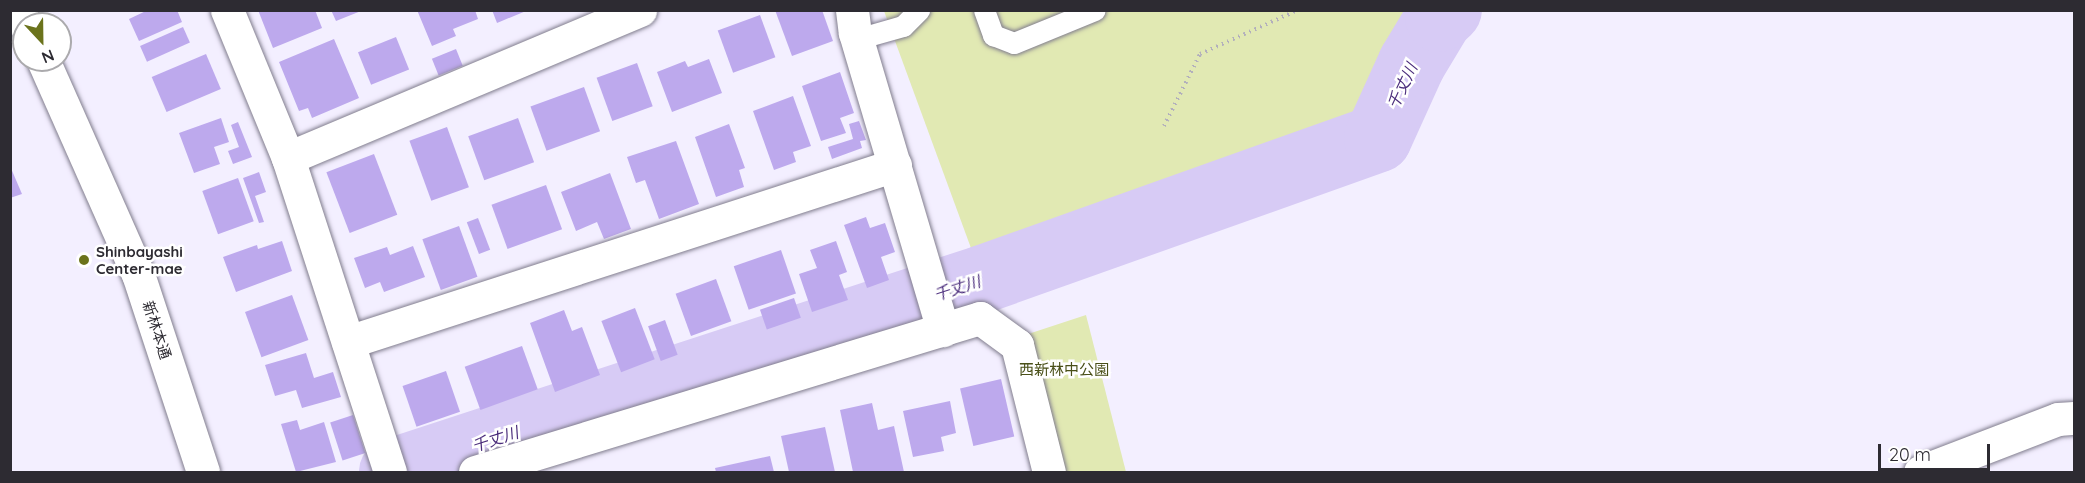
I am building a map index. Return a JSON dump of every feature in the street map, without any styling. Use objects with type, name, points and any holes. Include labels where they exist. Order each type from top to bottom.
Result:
[{"type":"street","points":[[227,10],[288,158],[390,472]]},
{"type":"street","points":[[288,158],[640,10]]},
{"type":"street","points":[[854,25],[943,330]]},
{"type":"street","name":"新林本通","points":[[49,72],[138,274],[203,472]]},
{"type":"street","points":[[348,342],[895,165]]},
{"type":"street","points":[[475,472],[980,318],[1017,345],[1049,472]]},
{"type":"street","points":[[1920,472],[2058,419],[2074,418]]},
{"type":"lane","points":[[854,25],[903,26],[919,10]]},
{"type":"lane","points":[[984,10],[993,34],[1014,43],[1095,10]]},
{"type":"path","points":[[1164,126],[1200,54],[1298,10]]},
{"type":"green space","points":[[884,11],[1415,11],[1359,124],[975,259]]},
{"type":"green space","name":"西新林中公園","points":[[1086,315],[1126,472],[1055,472],[1019,337]]},
{"type":"building","points":[[148,10],[177,10],[182,22],[139,41],[129,19]]},
{"type":"building","points":[[258,10],[315,10],[322,28],[273,48]]},
{"type":"building","points":[[331,10],[361,10],[361,11],[336,21]]},
{"type":"building","points":[[417,10],[475,10],[478,19],[453,29],[456,36],[432,46]]},
{"type":"building","points":[[492,10],[526,10],[526,11],[497,23]]},
{"type":"building","points":[[775,10],[822,10],[833,41],[792,56]]},
{"type":"building","points":[[760,15],[775,57],[733,73],[718,30]]},
{"type":"building","points":[[183,27],[190,43],[147,62],[140,46]]},
{"type":"building","points":[[396,37],[409,69],[371,85],[358,52]]},
{"type":"building","points":[[334,39],[359,98],[312,118],[308,108],[299,111],[279,62]]},
{"type":"building","points":[[456,49],[463,66],[439,75],[432,59]]},
{"type":"building","points":[[206,54],[221,89],[167,112],[152,77]]},
{"type":"building","points":[[709,59],[722,93],[672,112],[657,72],[685,61],[688,67]]},
{"type":"building","points":[[637,63],[653,106],[612,121],[597,78]]},
{"type":"building","points":[[840,72],[854,113],[840,118],[846,133],[821,141],[802,86]]},
{"type":"building","points":[[584,87],[600,131],[547,151],[530,106]]},
{"type":"building","points":[[793,96],[811,146],[793,152],[796,162],[774,170],[753,111]]},
{"type":"building","points":[[221,118],[229,142],[214,147],[220,164],[194,173],[179,133]]},
{"type":"building","points":[[518,118],[534,162],[484,180],[468,136]]},
{"type":"building","points":[[859,121],[866,140],[860,141],[862,148],[832,159],[828,147],[853,139],[849,124]]},
{"type":"building","points":[[238,122],[252,157],[233,164],[228,151],[239,147],[231,125]]},
{"type":"building","points":[[729,124],[745,168],[739,170],[744,187],[716,197],[695,137]]},
{"type":"building","points":[[447,127],[469,187],[431,201],[409,141]]},
{"type":"building","points":[[676,141],[699,204],[659,219],[645,180],[636,183],[627,157]]},
{"type":"building","points":[[374,154],[397,215],[350,233],[326,172]]},
{"type":"building","points":[[10,166],[22,194],[10,198]]},
{"type":"building","points":[[259,172],[266,192],[255,196],[264,222],[259,223],[243,178]]},
{"type":"building","points":[[610,173],[631,229],[604,239],[597,222],[576,231],[561,192]]},
{"type":"building","points":[[238,178],[254,221],[218,234],[202,191]]},
{"type":"building","points":[[546,185],[562,229],[508,249],[491,205]]},
{"type":"building","points":[[866,217],[870,228],[885,223],[895,252],[881,257],[889,280],[867,288],[844,225]]},
{"type":"building","points":[[478,218],[490,250],[479,254],[467,222]]},
{"type":"building","points":[[459,226],[477,277],[441,290],[422,239]]},
{"type":"building","points":[[282,241],[292,271],[236,292],[223,257],[257,245],[258,249]]},
{"type":"building","points":[[836,241],[847,272],[839,275],[848,300],[812,312],[799,274],[817,268],[810,250]]},
{"type":"building","points":[[413,246],[425,277],[384,292],[380,282],[365,288],[354,258],[387,247],[390,255]]},
{"type":"building","points":[[781,250],[796,293],[749,310],[734,266]]},
{"type":"building","points":[[716,279],[731,321],[691,336],[676,294]]},
{"type":"building","points":[[292,295],[308,340],[261,357],[245,312]]},
{"type":"building","points":[[794,298],[801,318],[767,330],[760,310]]},
{"type":"building","points":[[635,308],[655,359],[621,372],[601,321]]},
{"type":"building","points":[[564,310],[572,331],[582,327],[600,375],[555,392],[530,323]]},
{"type":"building","points":[[665,320],[678,355],[661,361],[648,326]]},
{"type":"building","points":[[522,346],[538,389],[480,410],[465,367]]},
{"type":"building","points":[[306,353],[314,378],[333,372],[341,397],[302,408],[296,390],[275,396],[265,365]]},
{"type":"building","points":[[446,371],[460,412],[417,427],[403,386]]},
{"type":"building","points":[[1001,379],[1014,436],[973,446],[960,388]]},
{"type":"building","points":[[950,401],[956,433],[941,437],[944,451],[913,457],[903,411]]},
{"type":"building","points":[[872,403],[878,430],[894,426],[904,472],[853,472],[840,410]]},
{"type":"building","points":[[353,415],[365,453],[343,460],[330,422]]},
{"type":"building","points":[[297,420],[300,430],[324,422],[336,462],[296,472],[281,424]]},
{"type":"building","points":[[825,427],[835,472],[789,472],[781,436]]},
{"type":"building","points":[[770,456],[774,472],[716,472],[715,468]]},
{"type":"waterway","name":"千丈川","points":[[393,472],[983,279],[1378,138],[1412,63],[1439,18],[1448,10]]},
{"type":"place","name":"Shinbayashi Center-mae","points":[[84,260]]}]
